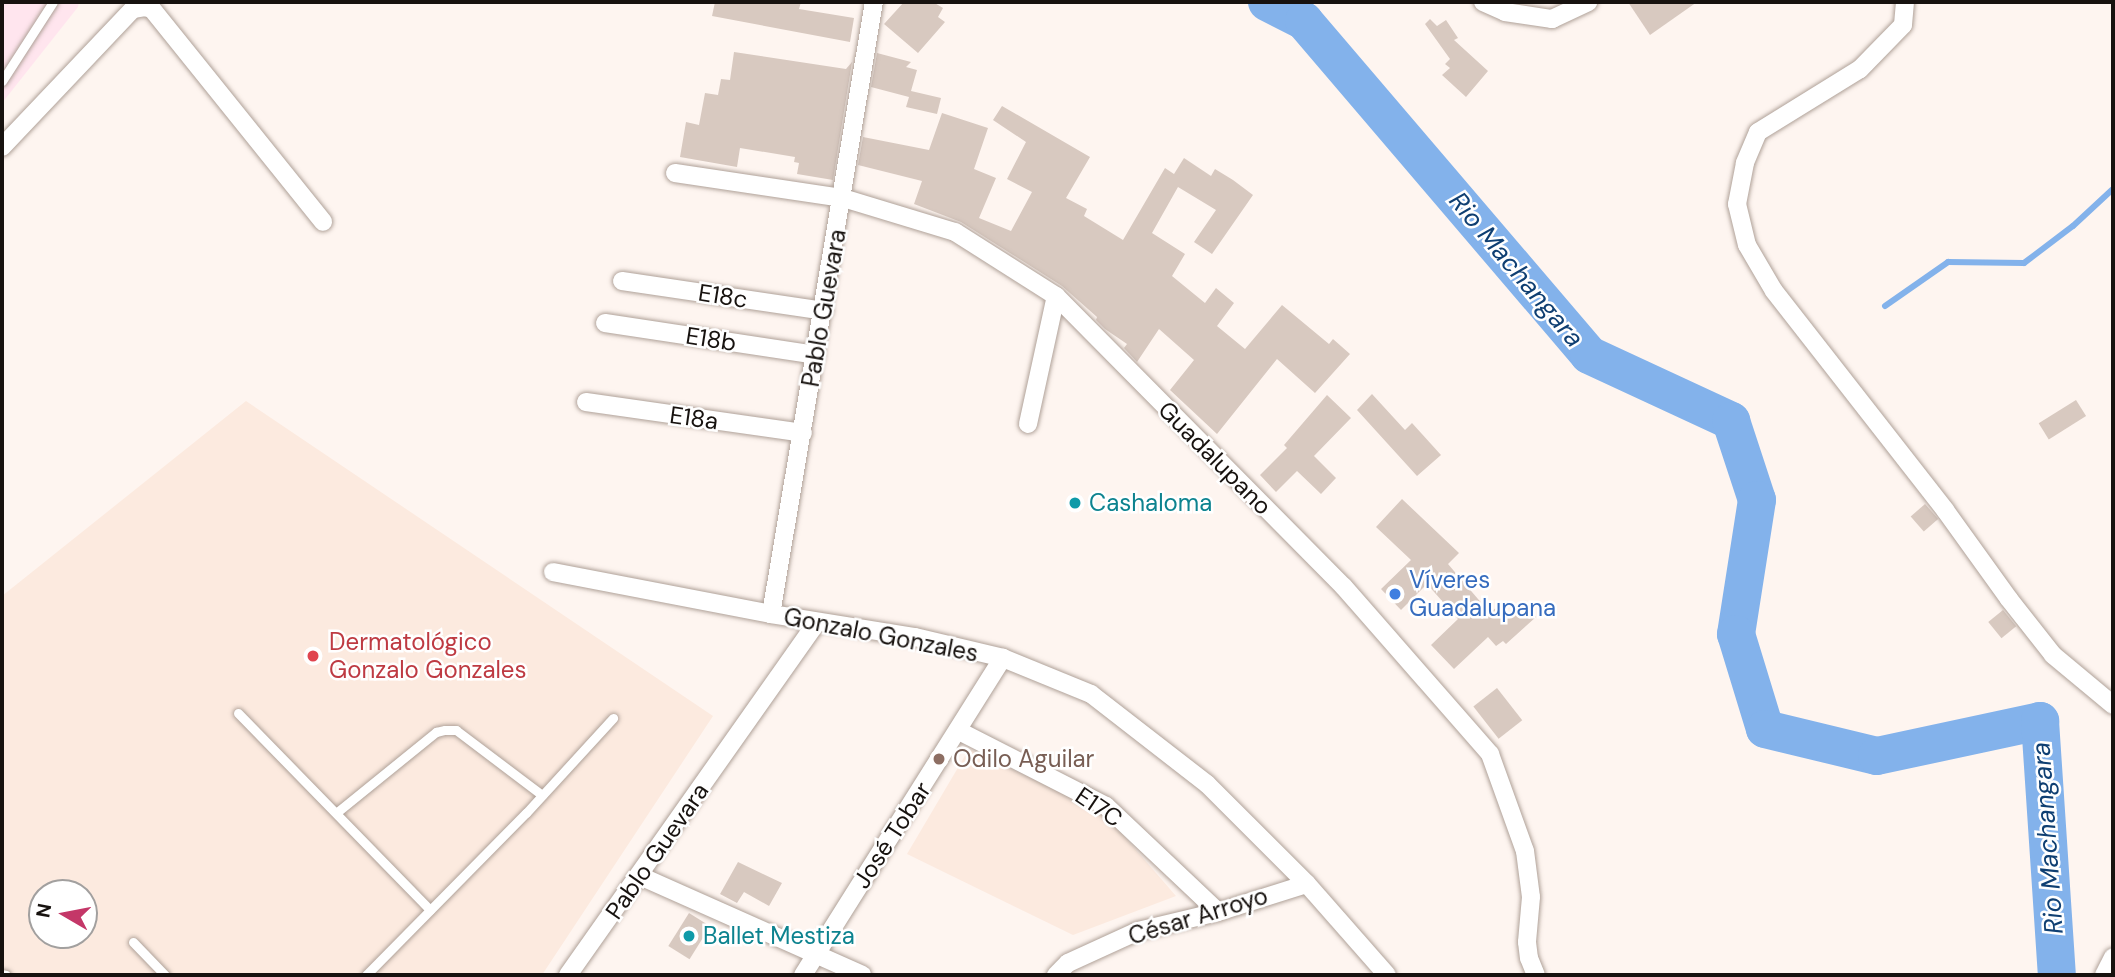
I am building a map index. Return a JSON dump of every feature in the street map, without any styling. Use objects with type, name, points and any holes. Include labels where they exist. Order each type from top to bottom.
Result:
[{"type":"street","name":"Pablo Guevara","points":[[771,614],[874,2]]},
{"type":"street","points":[[1483,2],[1505,12],[1552,19],[1588,2]]},
{"type":"street","points":[[1905,2],[1903,25],[1860,69],[1758,132],[1745,163],[1737,204],[1747,245],[1774,291],[1937,499],[2053,655],[2113,705]]},
{"type":"street","points":[[2,147],[133,9],[145,7],[152,9],[323,222]]},
{"type":"street","name":"Guadalupano","points":[[675,173],[843,198],[955,232],[1056,296],[1344,587],[1490,754],[1525,851],[1531,898],[1527,942],[1529,958],[1536,975]]},
{"type":"street","name":"E18c","points":[[622,281],[824,311]]},
{"type":"street","points":[[1028,424],[1056,296]]},
{"type":"street","name":"E18b","points":[[605,323],[816,355]]},
{"type":"street","name":"E18a","points":[[586,402],[803,433]]},
{"type":"street","name":"Gonzalo Gonzales","points":[[553,572],[771,614],[915,636],[1003,658],[1091,694],[1207,784],[1307,884],[1387,975]]},
{"type":"street","name":"Pablo Guevara","points":[[568,975],[817,622]]},
{"type":"street","name":"José Tobar","points":[[803,975],[959,732],[1003,658]]},
{"type":"street","name":"E17C","points":[[959,732],[1106,806],[1218,912]]},
{"type":"street","points":[[640,876],[862,975]]},
{"type":"street","name":"César Arroyo","points":[[1056,975],[1068,963],[1138,931],[1218,912],[1307,884]]},
{"type":"street","points":[[2104,975],[2113,957]]},
{"type":"lane","points":[[2,80],[53,2]]},
{"type":"lane","points":[[239,713],[430,910]]},
{"type":"lane","points":[[366,975],[542,795],[613,718]]},
{"type":"lane","points":[[336,813],[436,732],[445,730],[456,730],[542,795]]},
{"type":"lane","points":[[133,942],[165,975]]},
{"type":"shaded area","points":[[2,2],[79,2],[78,7],[2,103]]},
{"type":"shaded area","name":"Dermatológico Gonzalo Gonzales","points":[[246,401],[713,716],[542,975],[2,975],[2,596]]},
{"type":"shaded area","points":[[969,749],[1103,812],[1176,896],[1073,935],[907,854]]},
{"type":"building","points":[[715,2],[801,2],[799,9],[854,18],[850,42],[712,16]]},
{"type":"building","points":[[904,2],[933,2],[943,8],[938,17],[945,22],[918,53],[884,24]]},
{"type":"building","points":[[1628,2],[1697,2],[1650,35]]},
{"type":"building","points":[[1430,19],[1437,26],[1446,20],[1458,38],[1454,40],[1488,71],[1466,97],[1442,75],[1450,68],[1445,64],[1450,59],[1425,24]]},
{"type":"building","points":[[734,52],[846,69],[852,62],[833,180],[797,174],[799,163],[794,162],[795,157],[740,148],[737,167],[680,157],[686,122],[699,125],[705,93],[718,95],[721,79],[730,80]]},
{"type":"building","points":[[877,53],[911,62],[906,67],[917,70],[911,91],[941,98],[937,114],[906,107],[909,97],[871,87]]},
{"type":"building","points":[[1002,106],[1090,157],[1066,198],[1087,209],[1084,216],[1123,240],[1165,168],[1174,174],[1184,158],[1211,176],[1215,169],[1233,180],[1253,195],[1212,254],[1194,242],[1216,210],[1178,187],[1152,233],[1185,254],[1172,276],[1205,303],[1216,288],[1234,303],[1217,326],[1245,349],[1282,305],[1329,344],[1333,339],[1350,354],[1315,393],[1277,359],[1217,434],[1170,390],[1194,360],[1159,329],[1137,362],[1124,348],[1127,344],[1105,329],[1096,320],[1097,317],[1062,286],[961,222],[914,204],[922,181],[858,165],[863,137],[929,150],[942,113],[988,128],[974,169],[996,178],[979,218],[1011,231],[1032,192],[1007,179],[1026,142],[993,120]]},
{"type":"building","points":[[1372,394],[1405,430],[1412,423],[1441,455],[1417,476],[1357,410]]},
{"type":"building","points":[[1327,395],[1351,418],[1314,456],[1336,478],[1321,494],[1297,471],[1276,492],[1260,475],[1287,448],[1284,445]]},
{"type":"building","points":[[2076,400],[2086,416],[2049,439],[2039,423]]},
{"type":"building","points":[[1402,499],[1459,553],[1448,564],[1490,613],[1499,605],[1508,615],[1523,602],[1536,617],[1506,644],[1503,641],[1496,646],[1488,637],[1454,669],[1431,645],[1458,619],[1427,584],[1401,610],[1381,589],[1411,560],[1376,527]]},
{"type":"building","points":[[1925,504],[1938,519],[1924,532],[1911,516]]},
{"type":"building","points":[[2003,610],[2016,626],[2001,638],[1988,622]]},
{"type":"building","points":[[1497,688],[1522,720],[1499,739],[1473,706]]},
{"type":"building","points":[[738,862],[782,883],[769,906],[744,892],[737,903],[720,894]]},
{"type":"building","name":"Ballet Mestiza","points":[[689,913],[710,926],[690,959],[668,946]]},
{"type":"waterway","name":"Rio Machangara","points":[[1267,2],[1304,21],[1589,355],[1731,421],[1757,500],[1736,634],[1765,729],[1877,756],[2040,721],[2057,975]]},
{"type":"waterway","points":[[1885,306],[1948,262],[2024,263],[2073,226],[2113,189]]},
{"type":"place","name":"Cashaloma","points":[[1075,503]]},
{"type":"place","name":"Víveres Guadalupana","points":[[1395,594]]},
{"type":"place","name":"Dermatológico Gonzalo Gonzales","points":[[313,656]]},
{"type":"place","name":"Odilo Aguilar","points":[[939,759]]},
{"type":"place","name":"Ballet Mestiza","points":[[689,936]]}]
